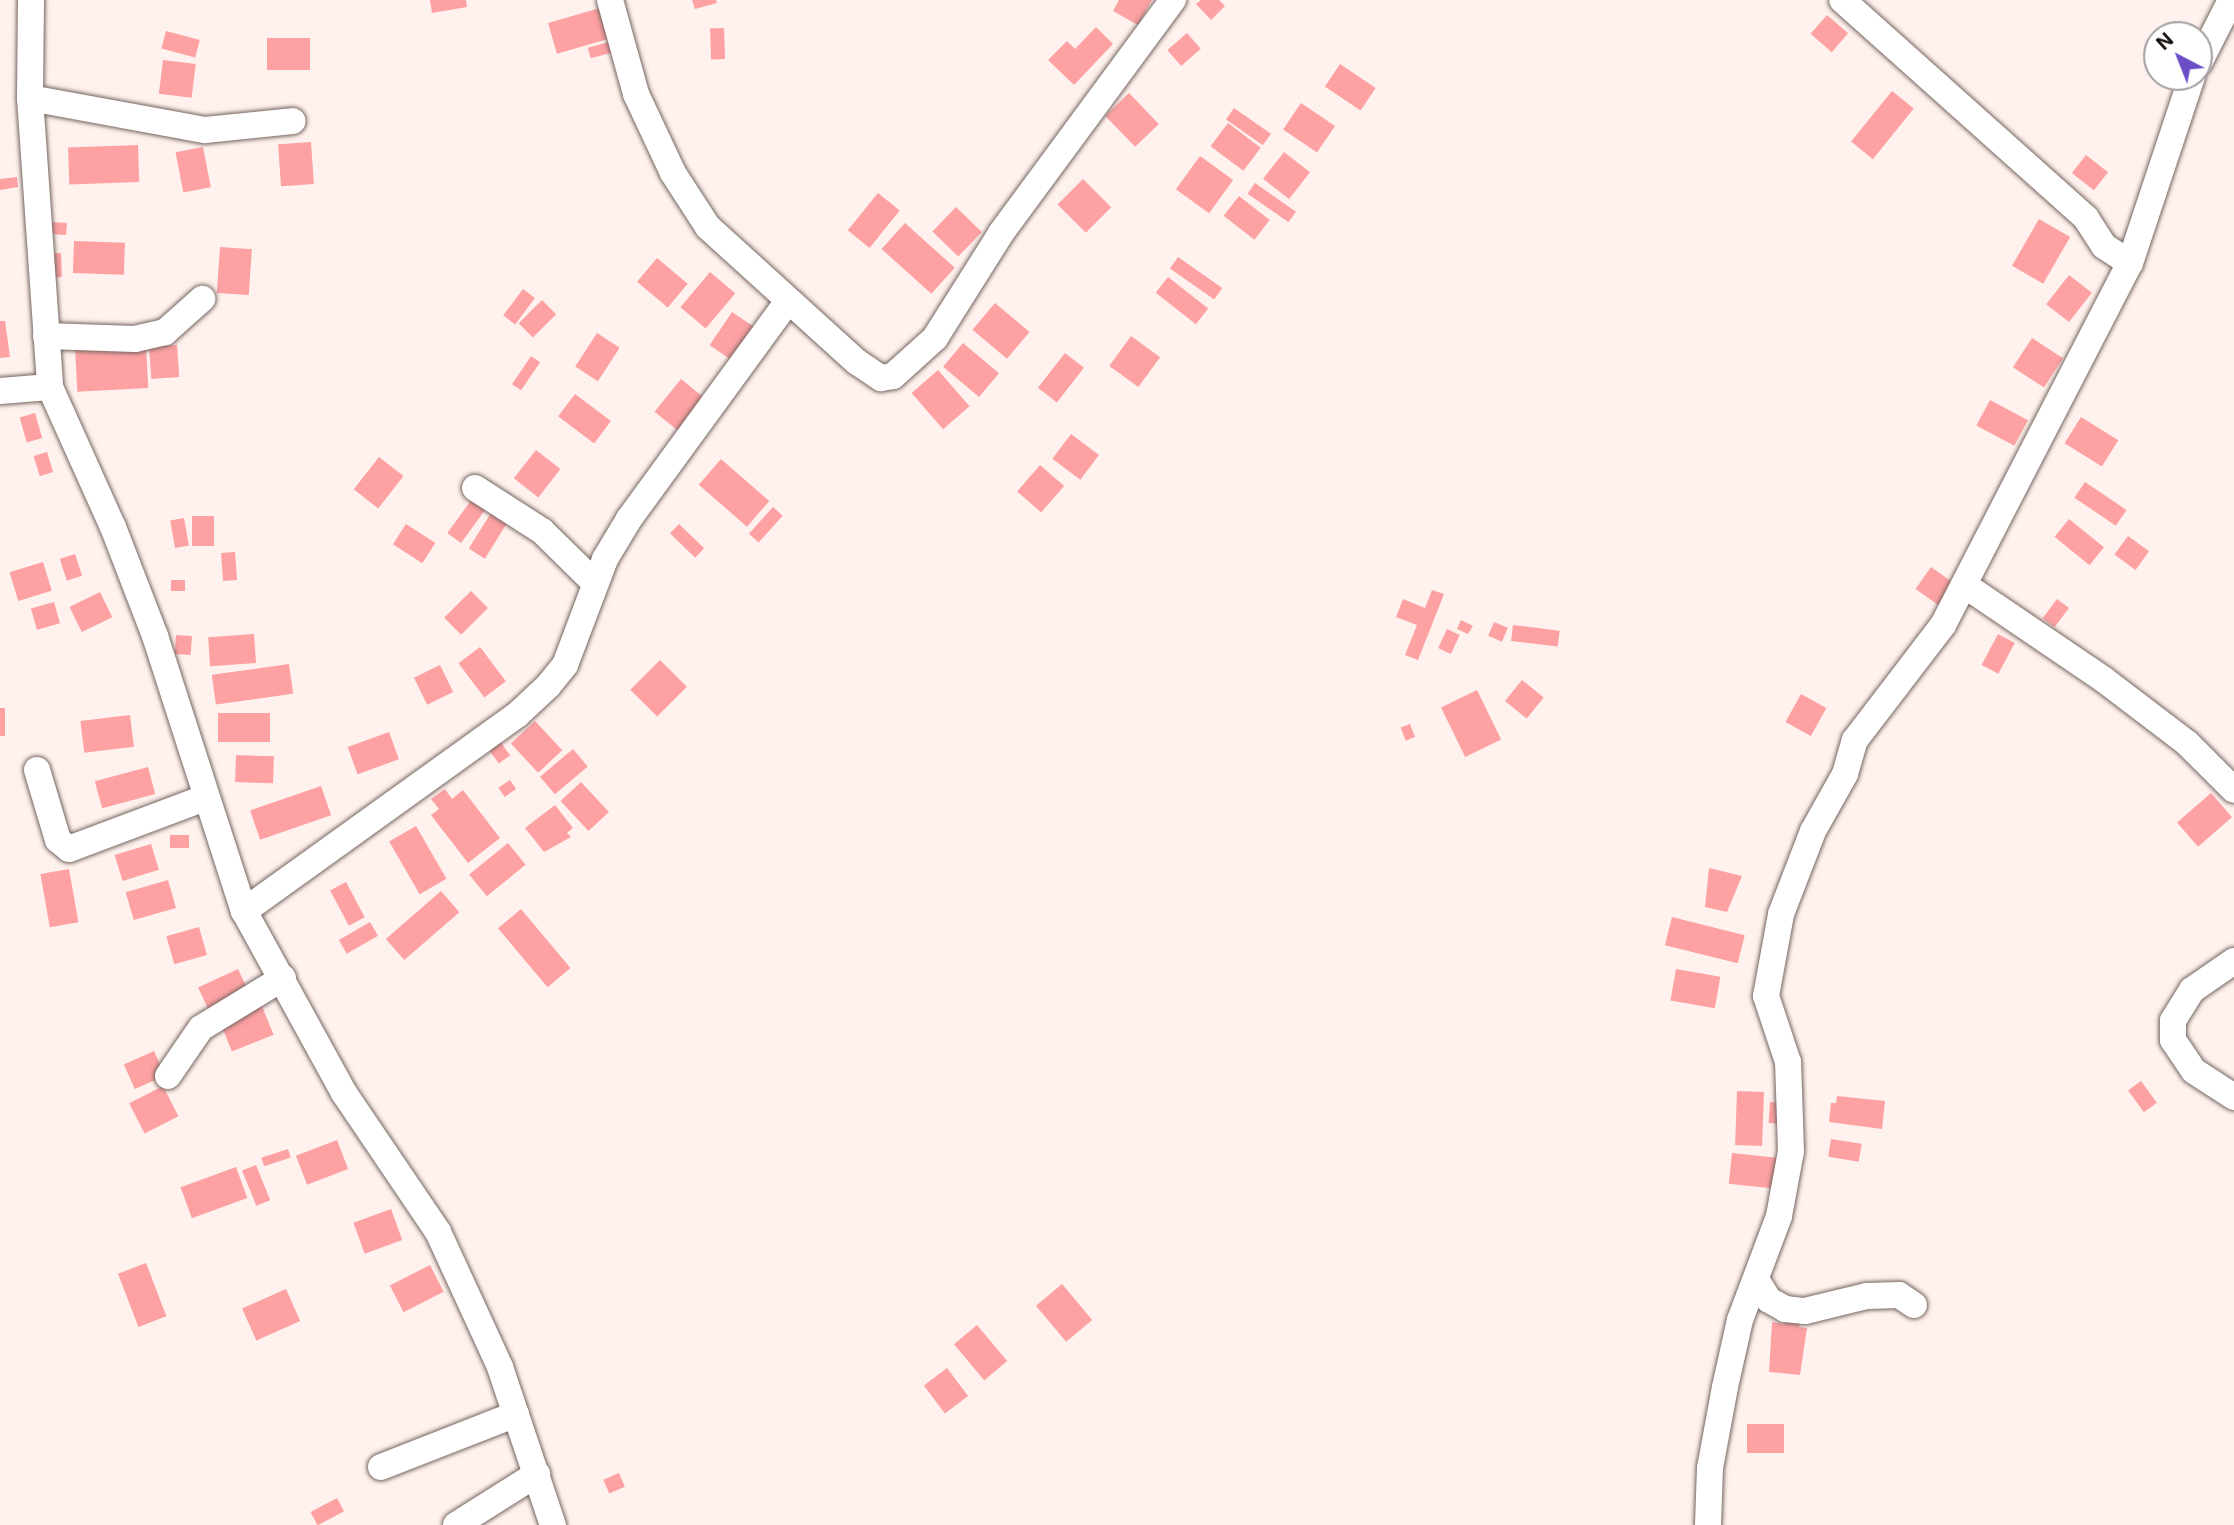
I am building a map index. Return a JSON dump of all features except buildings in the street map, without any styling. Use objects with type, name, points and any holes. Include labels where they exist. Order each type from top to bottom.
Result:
[{"type":"street","points":[[31,0],[30,98],[50,387],[113,527],[155,636],[205,798],[244,911],[344,1093],[438,1232],[516,1414],[554,1525]]},
{"type":"street","points":[[610,0],[636,94],[673,173],[708,227],[857,362],[881,378],[893,376],[935,338],[1000,233],[1173,0]]},
{"type":"street","points":[[1842,0],[2086,218],[2104,246],[2130,263]]},
{"type":"street","points":[[2213,35],[2231,0]]},
{"type":"street","points":[[1709,1525],[1710,1468],[1725,1387],[1740,1320],[1757,1281],[1779,1216],[1791,1151],[1788,1062],[1766,996],[1781,914],[1813,831],[1845,774],[1855,740],[1920,657],[1966,586],[2130,263],[2187,91]]},
{"type":"street","points":[[30,98],[205,130],[293,121]]},
{"type":"street","points":[[46,336],[135,339],[155,335],[165,332],[202,299]]},
{"type":"street","points":[[244,911],[517,715],[548,686],[565,665],[595,583],[629,519],[788,301]]},
{"type":"street","points":[[0,391],[50,387]]},
{"type":"street","points":[[475,488],[542,531],[595,583]]},
{"type":"street","points":[[1966,586],[2124,695],[2187,743],[2234,790]]},
{"type":"street","points":[[37,770],[58,841],[69,849],[205,798]]},
{"type":"street","points":[[2234,961],[2192,990],[2174,1021],[2173,1040],[2194,1070],[2234,1097]]},
{"type":"street","points":[[168,1076],[201,1028],[283,978]]},
{"type":"street","points":[[1757,1281],[1769,1300],[1785,1308],[1805,1311],[1867,1296],[1899,1295],[1914,1305]]},
{"type":"street","points":[[381,1467],[516,1414]]},
{"type":"street","points":[[456,1525],[537,1474]]}]
